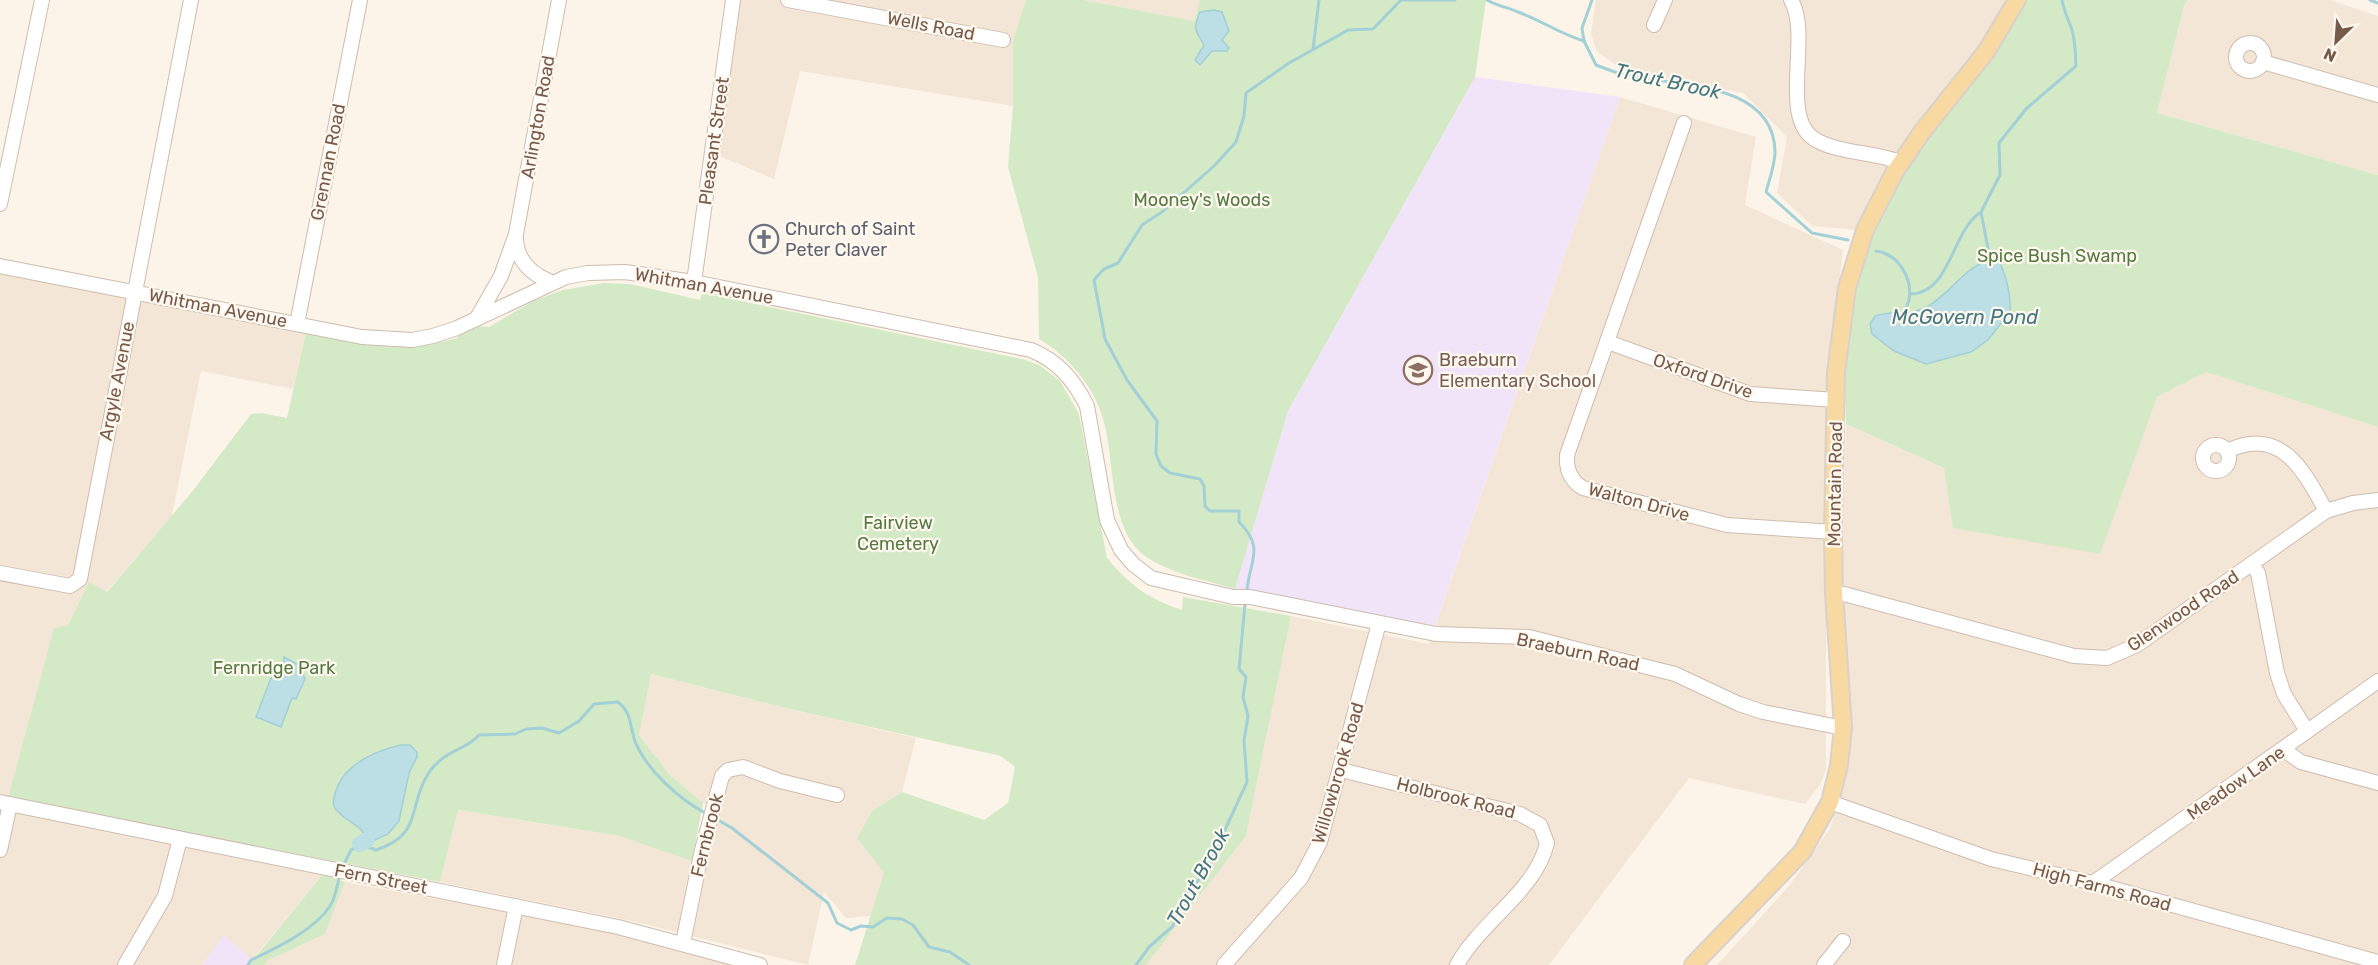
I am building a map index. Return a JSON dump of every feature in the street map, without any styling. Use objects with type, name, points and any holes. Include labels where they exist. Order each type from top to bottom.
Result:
[{"type":"main road","name":"Mountain Road","points":[[1693,965],[1802,852],[1830,802],[1839,765],[1843,728],[1834,593],[1833,532],[1838,340],[1846,288],[1869,221],[1900,162],[1986,52],[2017,0]]},
{"type":"street","points":[[0,204],[42,0]]},
{"type":"street","name":"Argyle Avenue","points":[[0,573],[67,586],[76,584],[80,579],[191,0]]},
{"type":"street","name":"Grennan Road","points":[[297,324],[360,0]]},
{"type":"street","name":"Arlington Road","points":[[476,319],[501,276],[516,234],[559,0]]},
{"type":"street","name":"Pleasant Street","points":[[694,282],[733,0]]},
{"type":"street","name":"Wells Road","points":[[788,0],[1003,40]]},
{"type":"street","points":[[1654,25],[1665,0]]},
{"type":"street","points":[[1791,0],[1798,16],[1800,32],[1796,92],[1798,108],[1808,133],[1823,144],[1900,162]]},
{"type":"street","points":[[2263,62],[2378,95]]},
{"type":"street","name":"Walton Drive","points":[[1684,123],[1567,455],[1568,471],[1577,484],[1583,488],[1727,525],[1833,532]]},
{"type":"street","name":"Arlington Road","points":[[516,234],[518,253],[524,264],[533,273],[551,282]]},
{"type":"street","name":"Whitman Avenue","points":[[0,266],[362,337],[411,340],[433,336],[476,319],[551,282],[578,274],[603,272],[657,276],[1042,355],[1070,377],[1087,406],[1107,520],[1120,550],[1132,564],[1151,578],[1233,597]]},
{"type":"street","name":"Oxford Drive","points":[[1608,342],[1750,394],[1836,400]]},
{"type":"street","points":[[2227,451],[2240,444],[2250,443],[2270,447],[2287,454],[2304,470],[2326,511]]},
{"type":"street","name":"Glenwood Road","points":[[1834,593],[2074,656],[2097,659],[2118,654],[2137,645],[2326,511],[2353,503],[2378,500]]},
{"type":"street","points":[[2251,564],[2258,573],[2280,685],[2307,731]]},
{"type":"street","name":"Braeburn Road","points":[[1233,597],[1250,597],[1436,634],[1529,637],[1675,674],[1739,704],[1763,712],[1843,728]]},
{"type":"street","name":"Willowbrook Road","points":[[1224,965],[1301,878],[1320,843],[1379,623]]},
{"type":"street","name":"Meadow Lane","points":[[2093,883],[2284,750],[2378,681]]},
{"type":"street","points":[[2284,750],[2301,762],[2378,783]]},
{"type":"street","name":"Fernbrook","points":[[683,943],[702,850],[722,776],[728,770],[744,767],[780,781],[837,795]]},
{"type":"street","name":"Holbrook Road","points":[[1341,770],[1520,814],[1539,825],[1545,834],[1545,852],[1536,869],[1472,942],[1457,965]]},
{"type":"street","name":"High Farms Road","points":[[1830,802],[1991,859],[2093,883],[2378,963]]},
{"type":"street","points":[[0,850],[5,803]]},
{"type":"street","name":"Fern Street","points":[[5,803],[516,906],[683,943],[760,965]]},
{"type":"street","points":[[125,965],[165,896],[180,838]]},
{"type":"street","points":[[504,965],[516,906]]},
{"type":"street","points":[[1824,965],[1843,941]]},
{"type":"shaded area","points":[[739,0],[1026,0],[1013,40],[1013,106],[800,71],[774,179],[717,155]]},
{"type":"shaded area","points":[[1083,0],[1200,0],[1194,21]]},
{"type":"shaded area","points":[[1596,0],[2010,0],[1858,230],[1812,226],[1777,193],[1787,137],[1743,93],[1625,71],[1597,52],[1591,34]]},
{"type":"shaded area","points":[[2188,0],[2330,0],[2378,16],[2378,175],[2157,113],[2184,6]]},
{"type":"shaded area","name":"Braeburn Elementary School","points":[[1475,77],[1620,97],[1434,629],[1235,589],[1288,411]]},
{"type":"shaded area","points":[[1620,97],[1756,137],[1745,205],[1843,250],[1831,349],[1826,561],[1826,769],[1820,785],[1805,804],[1689,778],[1549,965],[1146,965],[1246,836],[1291,616],[1429,644]]},
{"type":"shaded area","points":[[0,272],[306,331],[293,389],[201,371],[172,516],[106,592],[89,583],[68,625],[8,798],[0,796]]},
{"type":"shaded area","points":[[2206,372],[2378,427],[2378,965],[1717,965],[1789,886],[1831,827],[1841,786],[1841,613],[1846,424],[1944,468],[2132,460],[2157,397]]},
{"type":"shaded area","points":[[650,674],[916,738],[902,792],[873,810],[885,873],[871,916],[846,918],[824,892],[808,965],[632,921],[440,882],[457,810],[619,836],[706,865],[720,811],[703,803],[670,775],[639,735]]},
{"type":"shaded area","points":[[0,808],[323,874],[252,960],[224,936],[202,965],[0,965]]},
{"type":"shaded area","points":[[345,882],[599,929],[739,965],[265,965],[267,961],[325,934]]},
{"type":"shaded area","points":[[224,935],[252,960],[249,965],[202,965]]},
{"type":"green space","name":"Mooney's Woods","points":[[1026,0],[1083,0],[1194,21],[1200,0],[1486,0],[1475,77],[1288,411],[1235,589],[1188,576],[1166,567],[1145,556],[1133,544],[1119,511],[1107,435],[1099,407],[1079,373],[1060,354],[1039,339],[1038,277],[1008,167],[1013,106],[1013,40]]},
{"type":"green space","name":"Spice Bush Swamp","points":[[2027,0],[2188,0],[2184,6],[2157,113],[2378,175],[2378,427],[2206,372],[2157,397],[2100,554],[1953,528],[1944,468],[1846,424],[1844,332],[1853,287],[1875,224],[1905,169],[1994,50]]},
{"type":"green space","points":[[604,283],[630,284],[700,300],[702,293],[1022,359],[1039,365],[1060,381],[1079,414],[1107,558],[1124,576],[1149,596],[1182,610],[1183,597],[1291,616],[1246,836],[1146,965],[855,965],[884,873],[857,838],[873,810],[902,792],[984,820],[1008,803],[1015,767],[1001,756],[785,708],[651,674],[639,735],[670,775],[703,803],[692,861],[619,836],[458,810],[440,882],[8,798],[54,628],[68,625],[89,582],[107,592],[191,493],[251,414],[262,413],[287,418],[306,331],[316,332],[317,336],[370,345],[403,347],[438,343],[457,338],[458,333],[474,326],[489,327],[533,301],[563,290]]},
{"type":"green space","points":[[323,874],[345,882],[325,934],[267,961],[265,965],[249,965]]},
{"type":"water","points":[[1214,10],[1222,12],[1229,31],[1222,40],[1229,48],[1227,51],[1212,51],[1200,65],[1195,60],[1204,45],[1196,30],[1196,23],[1200,12]]},
{"type":"water","name":"McGovern Pond","points":[[1998,259],[2007,285],[2010,312],[1988,340],[1971,352],[1926,364],[1894,351],[1872,334],[1870,324],[1875,316],[1922,309],[1939,299],[1970,270],[1987,261]]},
{"type":"water","points":[[284,657],[299,665],[305,679],[296,699],[292,698],[281,727],[256,717],[271,678],[283,678]]},
{"type":"water","points":[[400,745],[410,745],[417,752],[417,757],[409,773],[399,821],[388,834],[369,843],[361,830],[335,808],[337,787],[350,769],[368,756]]},
{"type":"waterway","name":"Trout Brook","points":[[1313,49],[1319,0]]},
{"type":"waterway","name":"Trout Brook","points":[[1247,590],[1254,547],[1252,539],[1239,522],[1239,511],[1210,511],[1205,506],[1204,486],[1200,479],[1170,473],[1161,466],[1156,454],[1157,421],[1127,380],[1105,339],[1094,280],[1104,269],[1118,263],[1142,225],[1162,212],[1214,166],[1236,142],[1244,116],[1246,93],[1289,63],[1348,30],[1373,29],[1401,0],[1455,0]]},
{"type":"waterway","name":"Trout Brook","points":[[1487,0],[1584,41],[1596,65],[1626,75],[1694,85],[1740,99],[1758,112],[1770,129],[1775,157],[1766,192],[1812,233],[1848,240]]},
{"type":"waterway","name":"Trout Brook","points":[[1584,41],[1582,28],[1592,0]]},
{"type":"waterway","name":"Trout Brook","points":[[1991,264],[1981,212],[2000,175],[1999,143],[2026,109],[2076,66],[2074,37],[2062,0]]},
{"type":"waterway","points":[[2370,0],[2378,3]]},
{"type":"waterway","points":[[1910,294],[1924,291],[1934,284],[1943,273],[1963,233],[1981,212]]},
{"type":"waterway","name":"Trout Brook","points":[[1876,251],[1884,253],[1897,262],[1909,283],[1909,300],[1903,319]]},
{"type":"waterway","name":"Trout Brook","points":[[1136,965],[1149,947],[1173,926],[1179,905],[1207,869],[1247,782],[1244,741],[1248,716],[1243,697],[1246,677],[1239,669],[1245,604]]},
{"type":"waterway","name":"Trout Brook","points":[[342,868],[351,850],[360,844],[376,850],[401,836],[408,828],[428,774],[448,755],[479,735],[515,734],[526,729],[542,728],[559,733],[579,721],[594,704],[618,702],[626,711],[636,744],[648,764],[675,792],[705,813]]},
{"type":"waterway","name":"Trout Brook","points":[[718,820],[732,828],[828,903],[837,923],[851,930],[861,926],[873,927],[887,918],[902,919],[913,925],[929,947],[950,952],[969,965]]},
{"type":"waterway","name":"Trout Brook","points":[[360,844],[367,840]]},
{"type":"waterway","name":"Trout Brook","points":[[248,965],[251,960],[283,944],[315,923],[334,899],[340,874]]},
{"type":"place","name":"Church of Saint Peter Claver","points":[[764,239]]},
{"type":"place","name":"Braeburn Elementary School","points":[[1418,370]]},
{"type":"park label","name":"Fairview Cemetery","points":[[898,533]]},
{"type":"park label","name":"Fernridge Park","points":[[274,668]]}]
